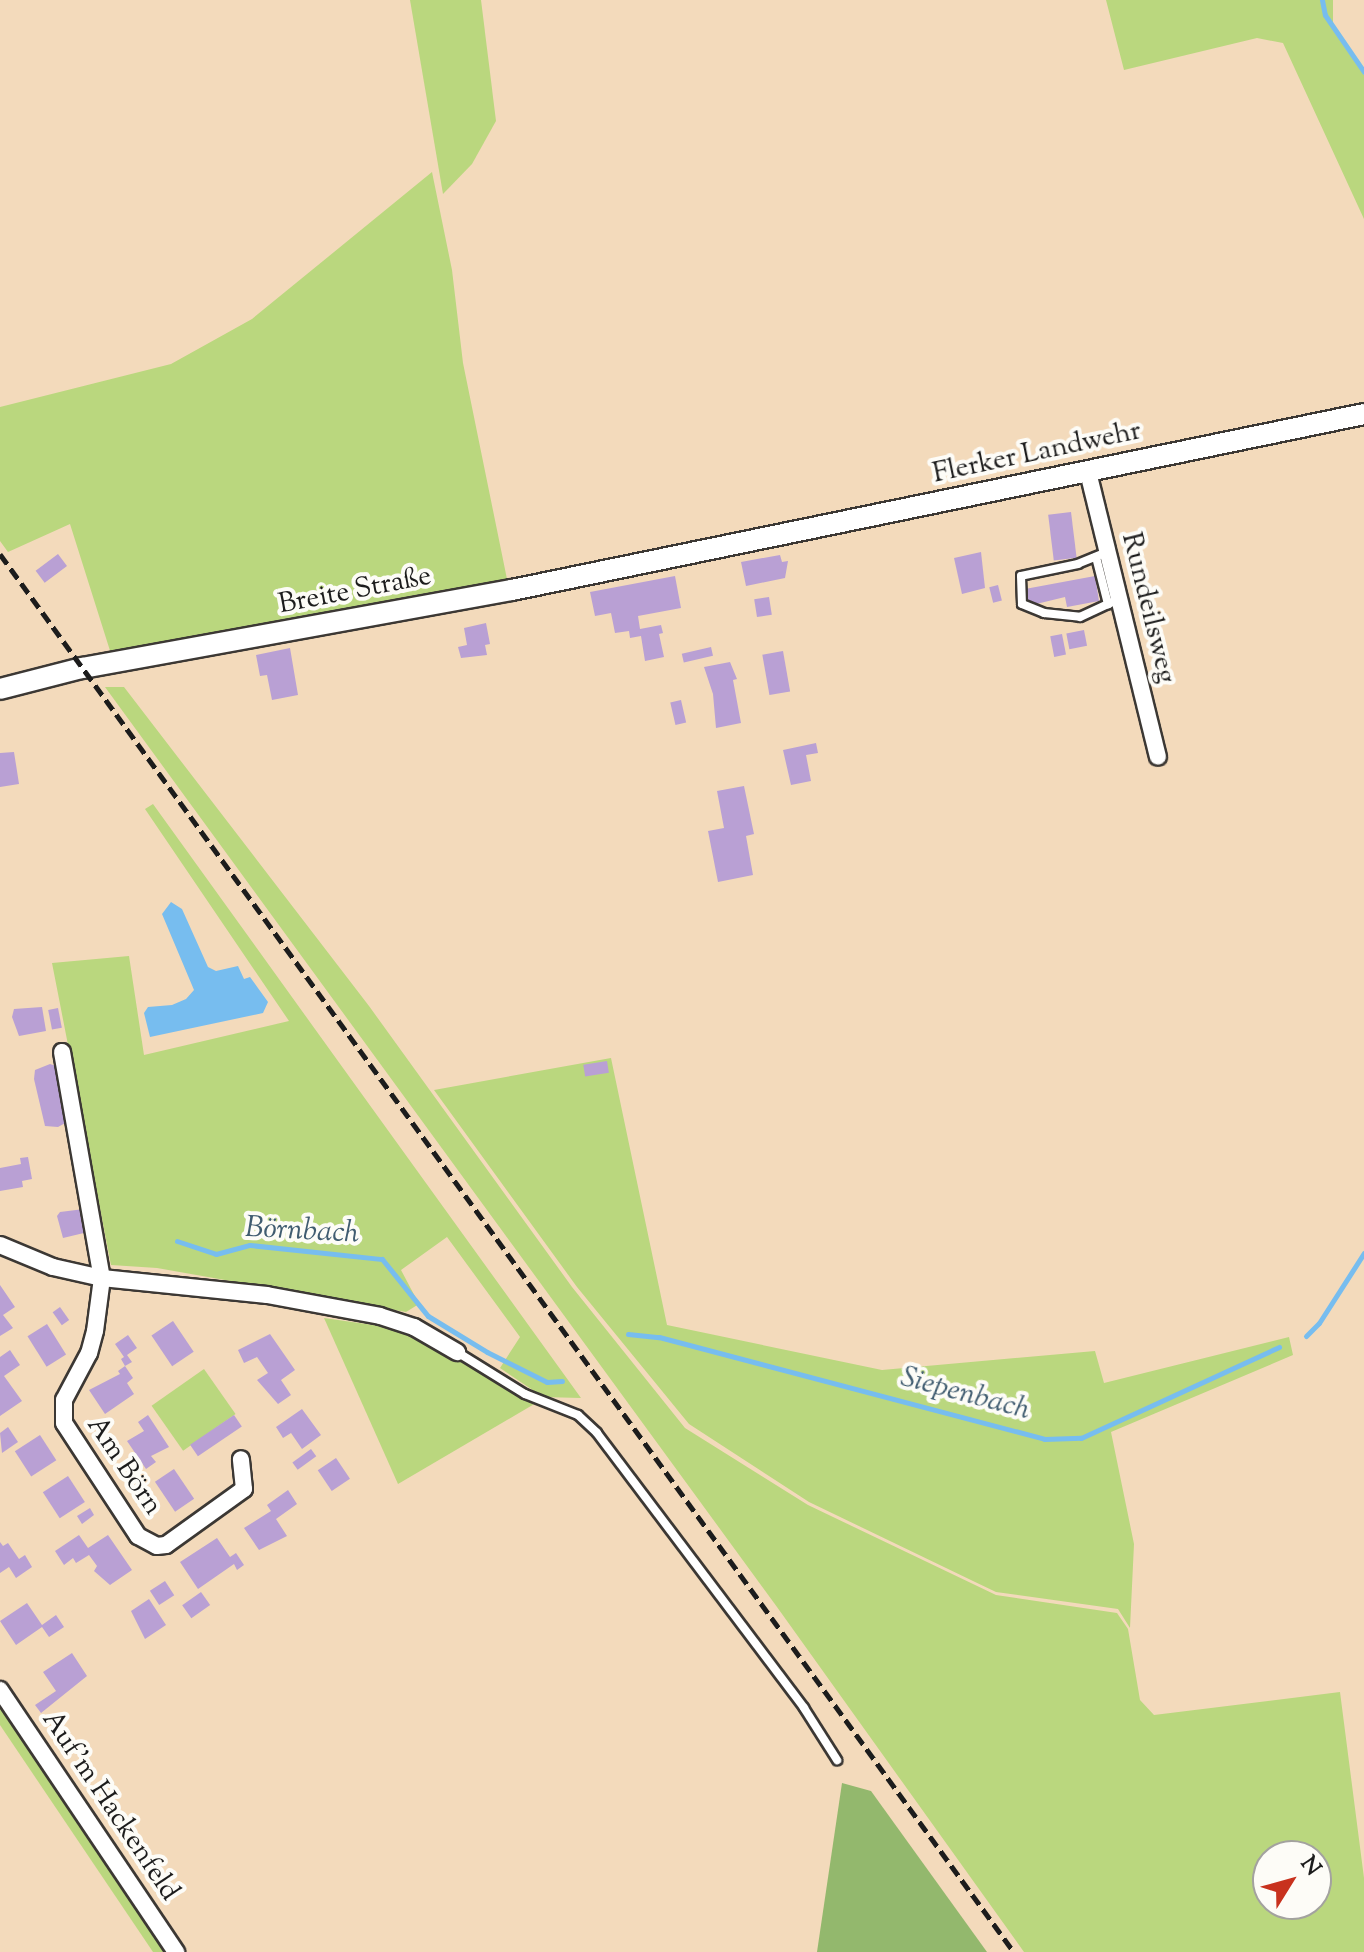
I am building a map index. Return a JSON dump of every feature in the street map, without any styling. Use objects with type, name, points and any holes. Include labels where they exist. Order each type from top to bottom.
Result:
[{"type":"street","name":"Flerker Landwehr","points":[[721,547],[1364,414]]},
{"type":"street","name":"Rundeilsweg","points":[[1088,472],[1102,554],[1158,757]]},
{"type":"street","name":"Breite Straße","points":[[0,689],[82,668],[294,631],[721,547]]},
{"type":"street","name":"Am Börn","points":[[62,1052],[102,1278],[89,1353],[69,1388],[62,1412],[71,1437],[138,1536],[147,1543],[166,1545],[244,1489],[241,1459]]},
{"type":"street","points":[[0,1245],[53,1267],[102,1278],[267,1295],[380,1316],[414,1327],[457,1352]]},
{"type":"street","name":"Auf'm Hackenfeld","points":[[0,1690],[176,1952]]},
{"type":"lane","points":[[1102,554],[1021,576],[1022,604],[1044,613],[1080,617],[1114,602]]},
{"type":"lane","points":[[457,1352],[525,1394],[578,1415],[597,1433],[804,1708],[837,1760]]},
{"type":"green space","points":[[410,0],[481,0],[496,121],[472,164],[443,194]]},
{"type":"green space","points":[[1106,0],[1333,0],[1333,30],[1364,75],[1364,219],[1283,43],[1257,38],[1124,70]]},
{"type":"green space","points":[[432,172],[452,270],[463,363],[508,584],[112,657],[70,524],[8,552],[0,541],[0,407],[171,364],[252,319]]},
{"type":"green space","points":[[105,687],[124,687],[369,1006],[572,1287],[685,1428],[808,1505],[996,1595],[1117,1613],[1128,1629],[1140,1700],[1154,1715],[1340,1692],[1364,1878],[1364,1952],[1024,1952],[777,1607]]},
{"type":"green space","points":[[153,804],[581,1398],[543,1397],[500,1368],[520,1337],[447,1237],[401,1270],[419,1304],[406,1312],[157,1268],[111,1265],[52,963],[129,956],[144,1055],[289,1021],[145,809]]},
{"type":"green space","points":[[611,1058],[667,1325],[882,1370],[1095,1351],[1104,1383],[1289,1337],[1293,1355],[1111,1432],[1134,1544],[1130,1628],[1118,1609],[996,1592],[809,1502],[689,1424],[577,1287],[434,1090]]},
{"type":"green space","points":[[324,1318],[401,1329],[536,1403],[398,1484]]},
{"type":"green space","points":[[204,1369],[236,1414],[183,1451],[152,1406]]},
{"type":"green space","points":[[0,1696],[170,1952],[153,1952],[0,1725]]},
{"type":"green space","points":[[842,1783],[871,1791],[987,1952],[817,1952]]},
{"type":"water","points":[[171,902],[182,909],[208,967],[216,971],[238,966],[244,979],[250,977],[268,1002],[263,1013],[150,1037],[144,1013],[148,1007],[172,1005],[186,999],[194,990],[162,914]]},
{"type":"building","points":[[1071,512],[1077,558],[1054,560],[1048,515]]},
{"type":"building","points":[[981,552],[985,588],[962,594],[954,558]]},
{"type":"building","points":[[58,554],[67,566],[45,583],[36,571]]},
{"type":"building","points":[[780,555],[782,562],[788,561],[785,578],[746,586],[741,562]]},
{"type":"building","points":[[675,576],[681,608],[638,616],[640,629],[661,625],[663,633],[659,634],[664,657],[645,661],[641,636],[630,638],[629,631],[615,633],[611,613],[595,616],[590,592]]},
{"type":"building","points":[[1095,576],[1099,601],[1067,607],[1065,597],[1028,606],[1025,589]]},
{"type":"building","points":[[998,585],[1002,601],[993,603],[989,587]]},
{"type":"building","points":[[769,597],[772,615],[757,617],[754,599]]},
{"type":"building","points":[[486,623],[490,644],[485,645],[487,655],[461,658],[458,647],[467,645],[464,628]]},
{"type":"building","points":[[1084,630],[1087,646],[1069,649],[1066,633]]},
{"type":"building","points":[[1062,634],[1066,655],[1054,657],[1050,636]]},
{"type":"building","points":[[711,647],[713,656],[684,663],[682,654]]},
{"type":"building","points":[[290,648],[298,695],[272,700],[267,675],[260,676],[256,655]]},
{"type":"building","points":[[783,651],[790,691],[769,695],[762,655]]},
{"type":"building","points":[[730,662],[737,679],[733,680],[741,723],[716,728],[713,694],[704,667]]},
{"type":"building","points":[[681,700],[686,722],[675,725],[670,702]]},
{"type":"building","points":[[816,743],[818,753],[806,755],[811,781],[791,785],[783,750]]},
{"type":"building","points":[[14,752],[19,784],[0,787],[0,753]]},
{"type":"building","points":[[744,786],[754,834],[746,836],[753,875],[718,882],[708,831],[724,828],[717,791]]},
{"type":"building","points":[[42,1007],[46,1031],[19,1036],[12,1017],[14,1009]]},
{"type":"building","points":[[58,1008],[62,1028],[52,1030],[48,1010]]},
{"type":"building","points":[[607,1061],[609,1073],[585,1077],[583,1065]]},
{"type":"building","points":[[50,1064],[56,1066],[67,1122],[58,1127],[45,1126],[34,1079],[35,1070]]},
{"type":"building","points":[[28,1157],[32,1179],[22,1181],[23,1187],[0,1191],[0,1168],[21,1164],[20,1158]]},
{"type":"building","points":[[84,1209],[88,1232],[63,1238],[57,1216],[60,1212]]},
{"type":"building","points":[[0,1285],[15,1307],[3,1315],[13,1328],[0,1336]]},
{"type":"building","points":[[60,1307],[69,1320],[62,1325],[53,1312]]},
{"type":"building","points":[[173,1321],[194,1352],[172,1366],[151,1336]]},
{"type":"building","points":[[47,1324],[66,1355],[47,1367],[27,1336]]},
{"type":"building","points":[[270,1334],[295,1370],[281,1380],[291,1395],[278,1404],[257,1380],[268,1373],[257,1357],[244,1363],[238,1350]]},
{"type":"building","points":[[128,1335],[137,1348],[127,1355],[132,1362],[125,1366],[121,1359],[124,1357],[115,1344]]},
{"type":"building","points":[[10,1350],[20,1365],[4,1376],[22,1401],[0,1416],[0,1357]]},
{"type":"building","points":[[125,1366],[133,1378],[127,1383],[134,1394],[105,1414],[89,1390],[120,1374],[118,1371]]},
{"type":"building","points":[[302,1409],[321,1435],[302,1449],[291,1433],[283,1438],[276,1427]]},
{"type":"building","points":[[148,1415],[169,1447],[151,1456],[156,1462],[146,1469],[127,1441],[144,1431],[138,1422]]},
{"type":"building","points":[[234,1415],[242,1427],[198,1456],[190,1445]]},
{"type":"building","points":[[8,1427],[18,1442],[2,1453],[0,1433]]},
{"type":"building","points":[[40,1435],[56,1460],[31,1476],[15,1451]]},
{"type":"building","points":[[311,1449],[316,1456],[298,1470],[292,1463]]},
{"type":"building","points":[[336,1458],[350,1479],[332,1491],[318,1470]]},
{"type":"building","points":[[174,1469],[194,1499],[175,1512],[155,1482]]},
{"type":"building","points":[[68,1476],[85,1502],[60,1518],[43,1492]]},
{"type":"building","points":[[288,1490],[297,1504],[276,1519],[287,1536],[259,1550],[244,1528],[271,1511],[267,1505]]},
{"type":"building","points":[[90,1508],[94,1515],[82,1524],[77,1516]]},
{"type":"building","points":[[79,1535],[88,1548],[108,1535],[132,1570],[110,1585],[94,1571],[97,1566],[89,1555],[76,1563],[73,1558],[64,1565],[55,1551]]},
{"type":"building","points":[[217,1538],[230,1557],[236,1553],[244,1565],[237,1570],[234,1564],[198,1589],[180,1562]]},
{"type":"building","points":[[0,1542],[3,1546],[8,1543],[19,1559],[25,1555],[32,1567],[16,1578],[9,1567],[0,1573]]},
{"type":"building","points":[[165,1581],[174,1595],[159,1605],[150,1591]]},
{"type":"building","points":[[201,1592],[210,1605],[191,1618],[182,1605]]},
{"type":"building","points":[[149,1599],[166,1625],[145,1639],[131,1611]]},
{"type":"building","points":[[27,1603],[42,1625],[56,1615],[64,1627],[49,1637],[42,1627],[16,1645],[0,1621]]},
{"type":"building","points":[[72,1653],[87,1676],[41,1713],[35,1705],[56,1691],[43,1672]]},
{"type":"waterway","points":[[1322,0],[1325,15],[1364,72]]},
{"type":"waterway","name":"Börnbach","points":[[177,1241],[216,1254],[250,1245],[382,1259],[428,1316],[487,1352],[547,1382],[562,1381]]},
{"type":"waterway","name":"Siepenbach","points":[[1306,1336],[1319,1323],[1364,1253]]},
{"type":"waterway","name":"Siepenbach","points":[[628,1334],[659,1337],[1044,1439],[1081,1438],[1279,1347]]},
{"type":"railway","points":[[0,554],[1014,1952]]}]
